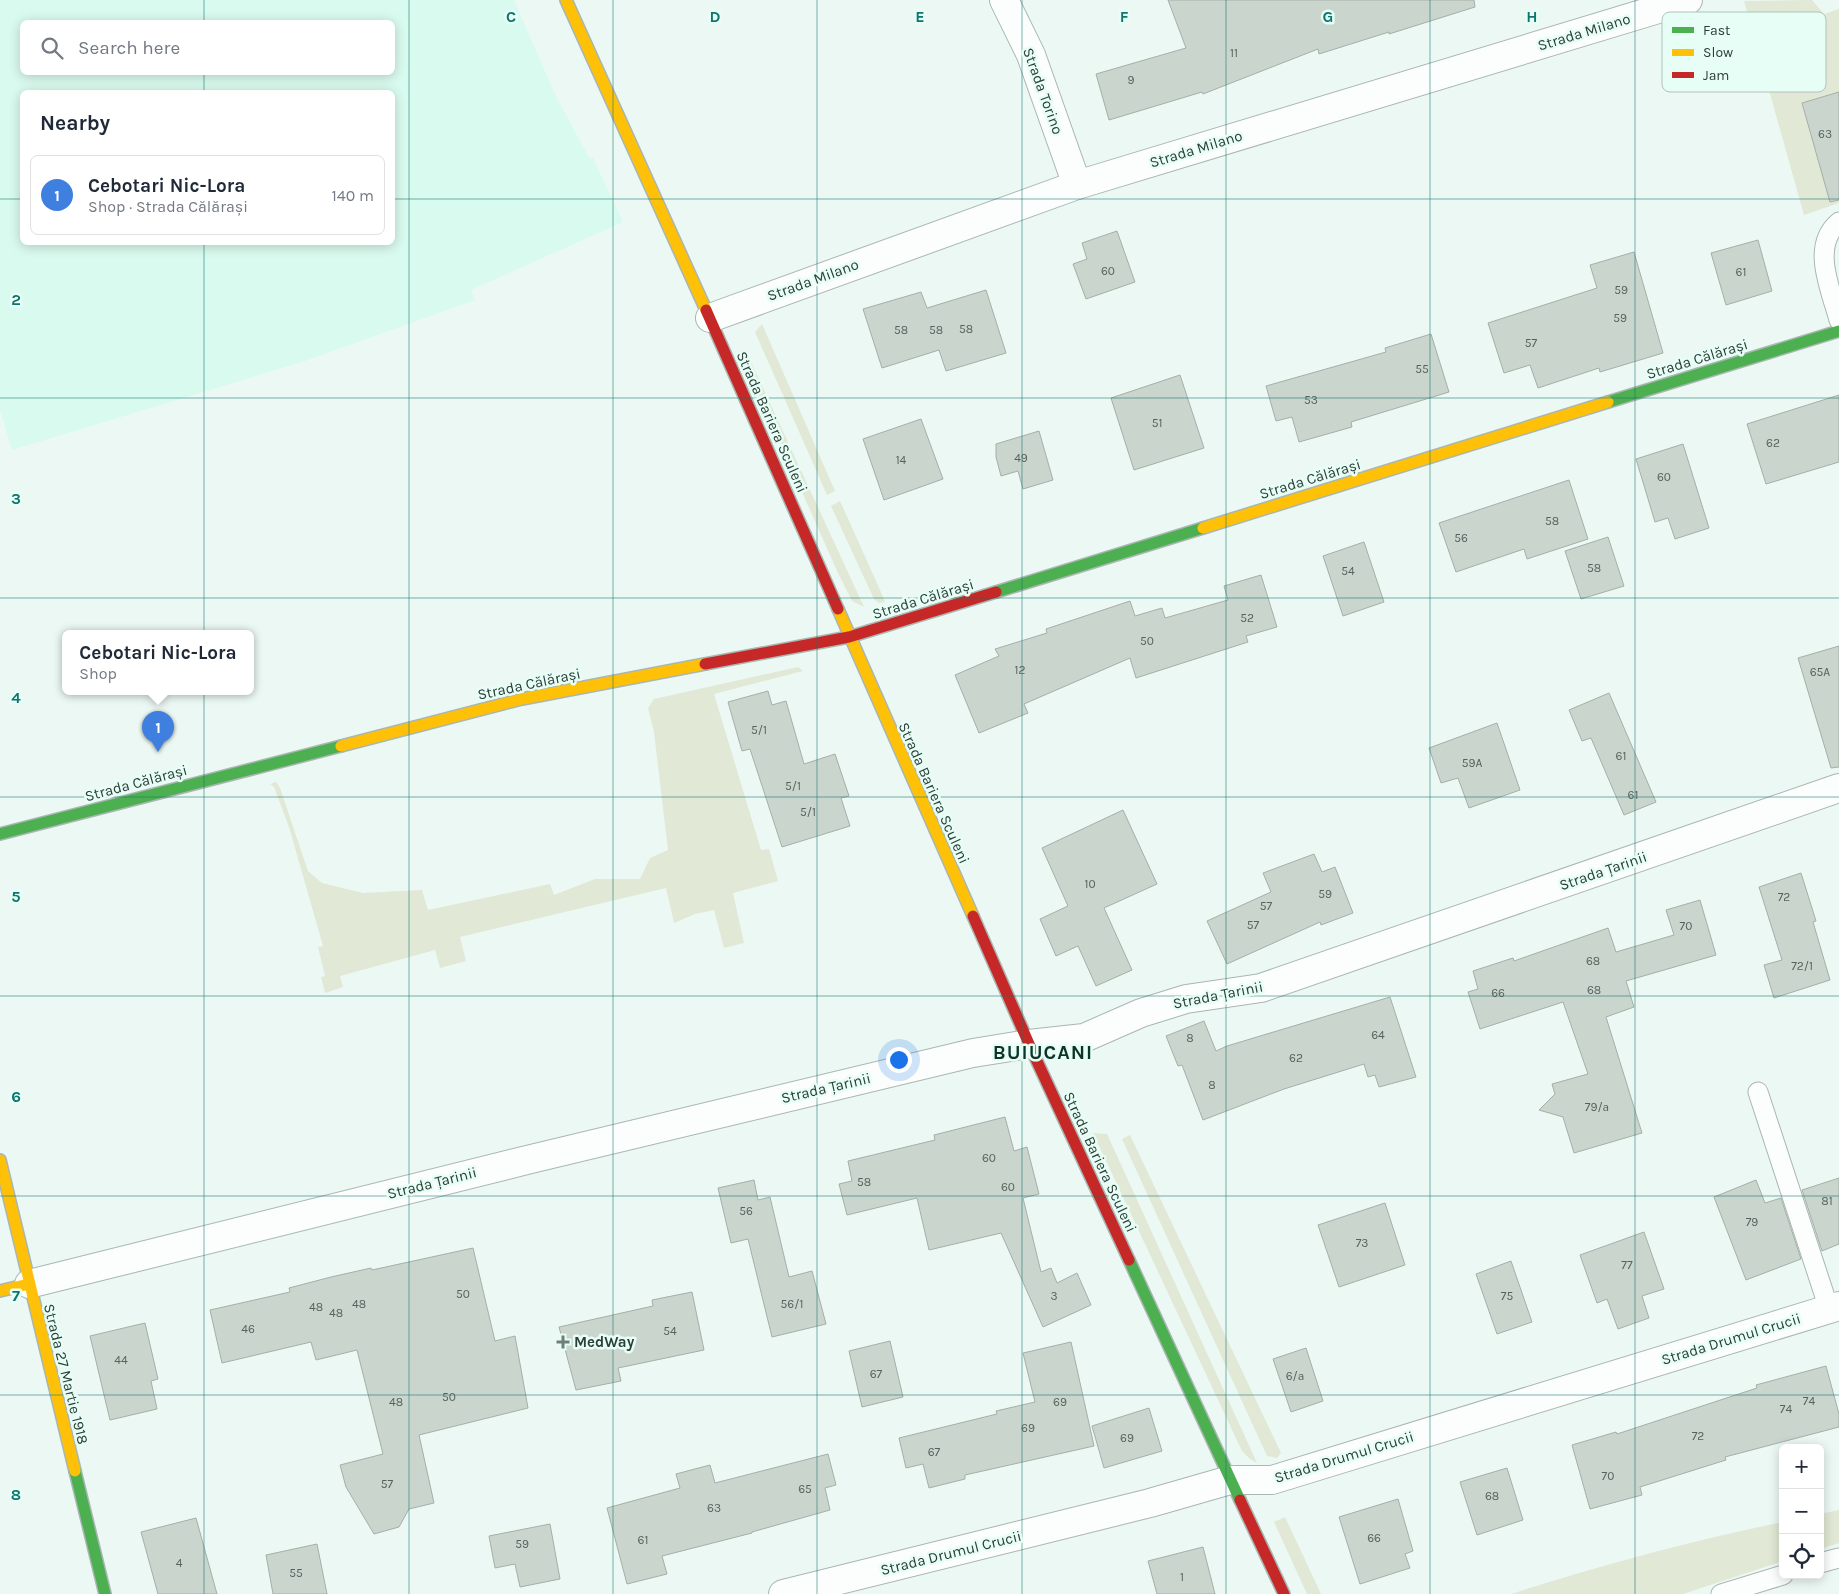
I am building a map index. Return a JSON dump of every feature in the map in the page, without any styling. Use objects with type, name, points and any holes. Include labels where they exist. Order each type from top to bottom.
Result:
[{"type":"main road","name":"Strada Bariera Sculeni","points":[[566,0],[710,318],[1029,1044],[1284,1594]]},
{"type":"main road","name":"Strada Călărași","points":[[0,834],[522,699],[849,637],[1839,331]]},
{"type":"main road","name":"Strada 27 Martie 1918","points":[[0,1160],[106,1594]]},
{"type":"main road","name":"Strada Țarinii","points":[[0,1291],[29,1284]]},
{"type":"street","name":"Strada Torino","points":[[1004,0],[1031,55],[1077,185]]},
{"type":"street","name":"Strada Milano","points":[[710,318],[1077,185],[1688,0]]},
{"type":"street","name":"Strada Țarinii","points":[[29,1284],[531,1159],[973,1053],[1084,1038],[1142,1013],[1186,999],[1261,988],[1839,788]]},
{"type":"street","name":"Strada Drumul Crucii","points":[[783,1594],[1150,1504],[1230,1480],[1272,1480],[1834,1308]]},
{"type":"lane","points":[[1839,222],[1825,244],[1823,261],[1839,320]]},
{"type":"lane","points":[[1758,1092],[1834,1308]]},
{"type":"lane","points":[[1824,1563],[1839,1558]]},
{"type":"lane","points":[[1721,1594],[1779,1576]]},
{"type":"shaded area","points":[[0,0],[514,0],[554,92],[588,156],[593,158],[623,222],[471,290],[475,300],[302,362],[12,450],[0,410]]},
{"type":"shaded area","points":[[1812,0],[1822,12],[1747,12],[1744,1]]},
{"type":"shaded area","points":[[1839,9],[1839,92],[1802,104],[1821,168],[1839,163],[1839,203],[1804,215],[1770,92],[1826,92],[1826,13]]},
{"type":"shaded area","points":[[762,324],[835,491],[827,495],[755,332]]},
{"type":"shaded area","points":[[745,349],[864,607],[852,601],[838,573],[746,366]]},
{"type":"shaded area","points":[[840,501],[885,602],[879,603],[874,599],[831,506]]},
{"type":"shaded area","points":[[798,667],[803,671],[714,694],[761,850],[769,849],[778,881],[733,893],[744,943],[724,948],[714,910],[695,914],[674,923],[666,888],[460,937],[466,961],[440,968],[435,950],[340,976],[343,987],[325,993],[321,977],[325,976],[318,947],[323,946],[289,827],[274,787],[270,784],[276,782],[280,788],[308,871],[322,883],[363,893],[422,890],[428,910],[550,884],[554,895],[595,879],[640,879],[650,858],[668,850],[654,732],[648,708],[654,699]]},
{"type":"shaded area","points":[[1093,1133],[1107,1134],[1257,1463],[1242,1451]]},
{"type":"shaded area","points":[[1130,1135],[1281,1453],[1277,1458],[1267,1456],[1122,1139]]},
{"type":"shaded area","points":[[1839,1510],[1839,1543],[1824,1548],[1824,1534],[1824,1513]]},
{"type":"shaded area","points":[[1285,1517],[1321,1594],[1307,1594],[1274,1522]]},
{"type":"shaded area","points":[[1779,1523],[1779,1562],[1683,1594],[1511,1594],[1646,1554]]},
{"type":"building","points":[[1168,0],[1474,0],[1475,7],[1319,54],[1318,49],[1203,94],[1202,92],[1109,120],[1096,74],[1186,48]]},
{"type":"building","points":[[1839,92],[1839,200],[1830,202],[1802,103]]},
{"type":"building","points":[[1117,231],[1135,282],[1086,299],[1073,264],[1087,259],[1082,243]]},
{"type":"building","points":[[1758,240],[1772,291],[1726,305],[1711,253]]},
{"type":"building","points":[[1634,252],[1663,353],[1600,372],[1599,368],[1538,388],[1530,365],[1504,373],[1488,323],[1597,288],[1590,265]]},
{"type":"building","points":[[986,290],[1006,353],[946,371],[939,350],[882,368],[863,309],[921,292],[927,308]]},
{"type":"building","points":[[1431,334],[1449,392],[1351,422],[1352,427],[1299,442],[1292,417],[1276,421],[1266,386],[1386,352],[1385,348]]},
{"type":"building","points":[[1180,375],[1204,448],[1134,470],[1111,398]]},
{"type":"building","points":[[1839,395],[1839,462],[1766,484],[1747,424]]},
{"type":"building","points":[[921,419],[943,479],[884,500],[863,439]]},
{"type":"building","points":[[1039,431],[1053,480],[1023,489],[1018,471],[1001,476],[996,457],[996,444]]},
{"type":"building","points":[[1683,444],[1709,528],[1675,539],[1668,518],[1655,522],[1636,459]]},
{"type":"building","points":[[1569,480],[1588,539],[1527,559],[1524,549],[1456,572],[1439,523]]},
{"type":"building","points":[[1608,537],[1624,586],[1581,599],[1565,551]]},
{"type":"building","points":[[1364,542],[1384,602],[1343,616],[1323,556]]},
{"type":"building","points":[[1261,575],[1277,627],[1246,636],[1248,642],[1136,678],[1130,658],[1024,704],[1028,713],[979,733],[955,675],[999,656],[995,649],[1047,633],[1046,629],[1130,601],[1135,616],[1162,608],[1165,618],[1228,600],[1224,586]]},
{"type":"building","points":[[1839,646],[1839,767],[1831,768],[1798,658]]},
{"type":"building","points":[[768,691],[772,705],[786,701],[804,764],[835,754],[849,796],[841,798],[850,826],[782,847],[750,749],[742,751],[728,702]]},
{"type":"building","points":[[1609,693],[1656,802],[1624,815],[1591,738],[1582,741],[1569,710]]},
{"type":"building","points":[[1497,723],[1520,790],[1469,808],[1458,778],[1441,783],[1429,748]]},
{"type":"building","points":[[1123,810],[1157,884],[1104,908],[1132,970],[1096,986],[1078,946],[1056,956],[1040,919],[1068,906],[1042,848]]},
{"type":"building","points":[[1314,854],[1322,872],[1335,867],[1353,913],[1321,925],[1320,922],[1227,964],[1207,921],[1271,892],[1263,873]]},
{"type":"building","points":[[1801,873],[1816,921],[1813,922],[1830,980],[1774,998],[1764,965],[1782,960],[1759,887]]},
{"type":"building","points":[[1700,900],[1716,955],[1626,981],[1634,1007],[1606,1017],[1642,1133],[1574,1153],[1563,1117],[1539,1110],[1555,1094],[1552,1084],[1588,1074],[1563,1002],[1480,1029],[1468,992],[1478,989],[1473,971],[1513,958],[1514,961],[1608,928],[1616,952],[1674,935],[1666,910]]},
{"type":"building","points":[[1390,997],[1416,1077],[1379,1087],[1375,1075],[1368,1077],[1364,1064],[1284,1089],[1203,1120],[1182,1065],[1178,1066],[1166,1036],[1204,1021],[1216,1051],[1227,1046]]},
{"type":"building","points":[[1005,1117],[1014,1151],[1027,1147],[1039,1194],[1023,1198],[1041,1272],[1051,1268],[1057,1283],[1077,1273],[1091,1305],[1043,1327],[1001,1233],[929,1250],[917,1198],[847,1215],[839,1184],[852,1181],[848,1161],[935,1140],[934,1135]]},
{"type":"building","points":[[1839,1178],[1839,1244],[1822,1251],[1802,1190]]},
{"type":"building","points":[[754,1180],[758,1200],[770,1197],[789,1277],[812,1271],[826,1324],[772,1337],[748,1239],[731,1243],[718,1188]]},
{"type":"building","points":[[1756,1180],[1765,1203],[1781,1198],[1801,1259],[1746,1280],[1714,1197]]},
{"type":"building","points":[[1385,1203],[1405,1265],[1339,1287],[1318,1225]]},
{"type":"building","points":[[1644,1232],[1664,1289],[1642,1296],[1649,1318],[1618,1329],[1607,1299],[1597,1303],[1580,1255]]},
{"type":"building","points":[[473,1248],[495,1341],[515,1336],[528,1408],[419,1435],[434,1503],[409,1509],[399,1527],[374,1534],[346,1487],[340,1465],[383,1454],[357,1350],[316,1360],[311,1342],[222,1363],[210,1310],[290,1292],[289,1288],[331,1277]]},
{"type":"building","points":[[1511,1261],[1532,1322],[1497,1334],[1476,1274]]},
{"type":"building","points":[[692,1292],[704,1350],[618,1368],[621,1381],[576,1390],[559,1327],[653,1306],[652,1300]]},
{"type":"building","points":[[145,1323],[158,1379],[151,1381],[157,1409],[110,1420],[90,1336]]},
{"type":"building","points":[[890,1341],[903,1397],[862,1407],[849,1351]]},
{"type":"building","points":[[1071,1342],[1094,1446],[965,1475],[965,1479],[929,1488],[923,1464],[906,1468],[899,1438],[997,1414],[996,1411],[1035,1402],[1023,1353]]},
{"type":"building","points":[[1306,1348],[1323,1401],[1291,1412],[1273,1359]]},
{"type":"building","points":[[1826,1366],[1839,1414],[1839,1427],[1725,1457],[1726,1460],[1640,1487],[1642,1495],[1590,1509],[1572,1445],[1616,1432],[1617,1434],[1757,1388],[1756,1385]]},
{"type":"building","points":[[1149,1408],[1162,1451],[1104,1468],[1092,1426]]},
{"type":"building","points":[[828,1454],[836,1485],[825,1488],[830,1510],[752,1533],[662,1556],[667,1574],[627,1584],[607,1508],[680,1488],[676,1474],[710,1465],[715,1483]]},
{"type":"building","points":[[1507,1468],[1523,1520],[1477,1535],[1460,1482]]},
{"type":"building","points":[[1398,1499],[1413,1551],[1405,1554],[1410,1568],[1360,1584],[1339,1517]]},
{"type":"building","points":[[196,1518],[217,1594],[158,1594],[141,1532]]},
{"type":"building","points":[[550,1524],[560,1579],[520,1587],[515,1564],[495,1568],[489,1536]]},
{"type":"building","points":[[317,1544],[327,1594],[273,1594],[266,1555]]},
{"type":"building","points":[[1203,1547],[1215,1594],[1157,1594],[1148,1561]]},
{"type":"traffic: fast","points":[[1608,402],[1839,331]]},
{"type":"traffic: fast","points":[[996,592],[1203,528]]},
{"type":"traffic: fast","points":[[0,834],[341,746]]},
{"type":"traffic: fast","points":[[1129,1260],[1240,1500]]},
{"type":"traffic: fast","points":[[75,1471],[105,1594]]},
{"type":"traffic: slow","points":[[566,0],[706,310]]},
{"type":"traffic: slow","points":[[1203,528],[1608,402]]},
{"type":"traffic: slow","points":[[838,609],[973,916]]},
{"type":"traffic: slow","points":[[341,746],[522,699],[705,664]]},
{"type":"traffic: slow","points":[[0,1160],[75,1471]]},
{"type":"traffic: slow","points":[[0,1291],[29,1284]]},
{"type":"traffic: jam","points":[[706,310],[838,609]]},
{"type":"traffic: jam","points":[[705,664],[849,637],[996,592]]},
{"type":"traffic: jam","points":[[973,916],[1029,1044],[1129,1260]]},
{"type":"traffic: jam","points":[[1240,1500],[1284,1594]]},
{"type":"place","name":"Cebotari Nic-Lora","points":[[158,752]]},
{"type":"place","name":"MedWay","points":[[563,1342]]},
{"type":"district","name":"BUIUCANI","points":[[1043,1052]]}]
